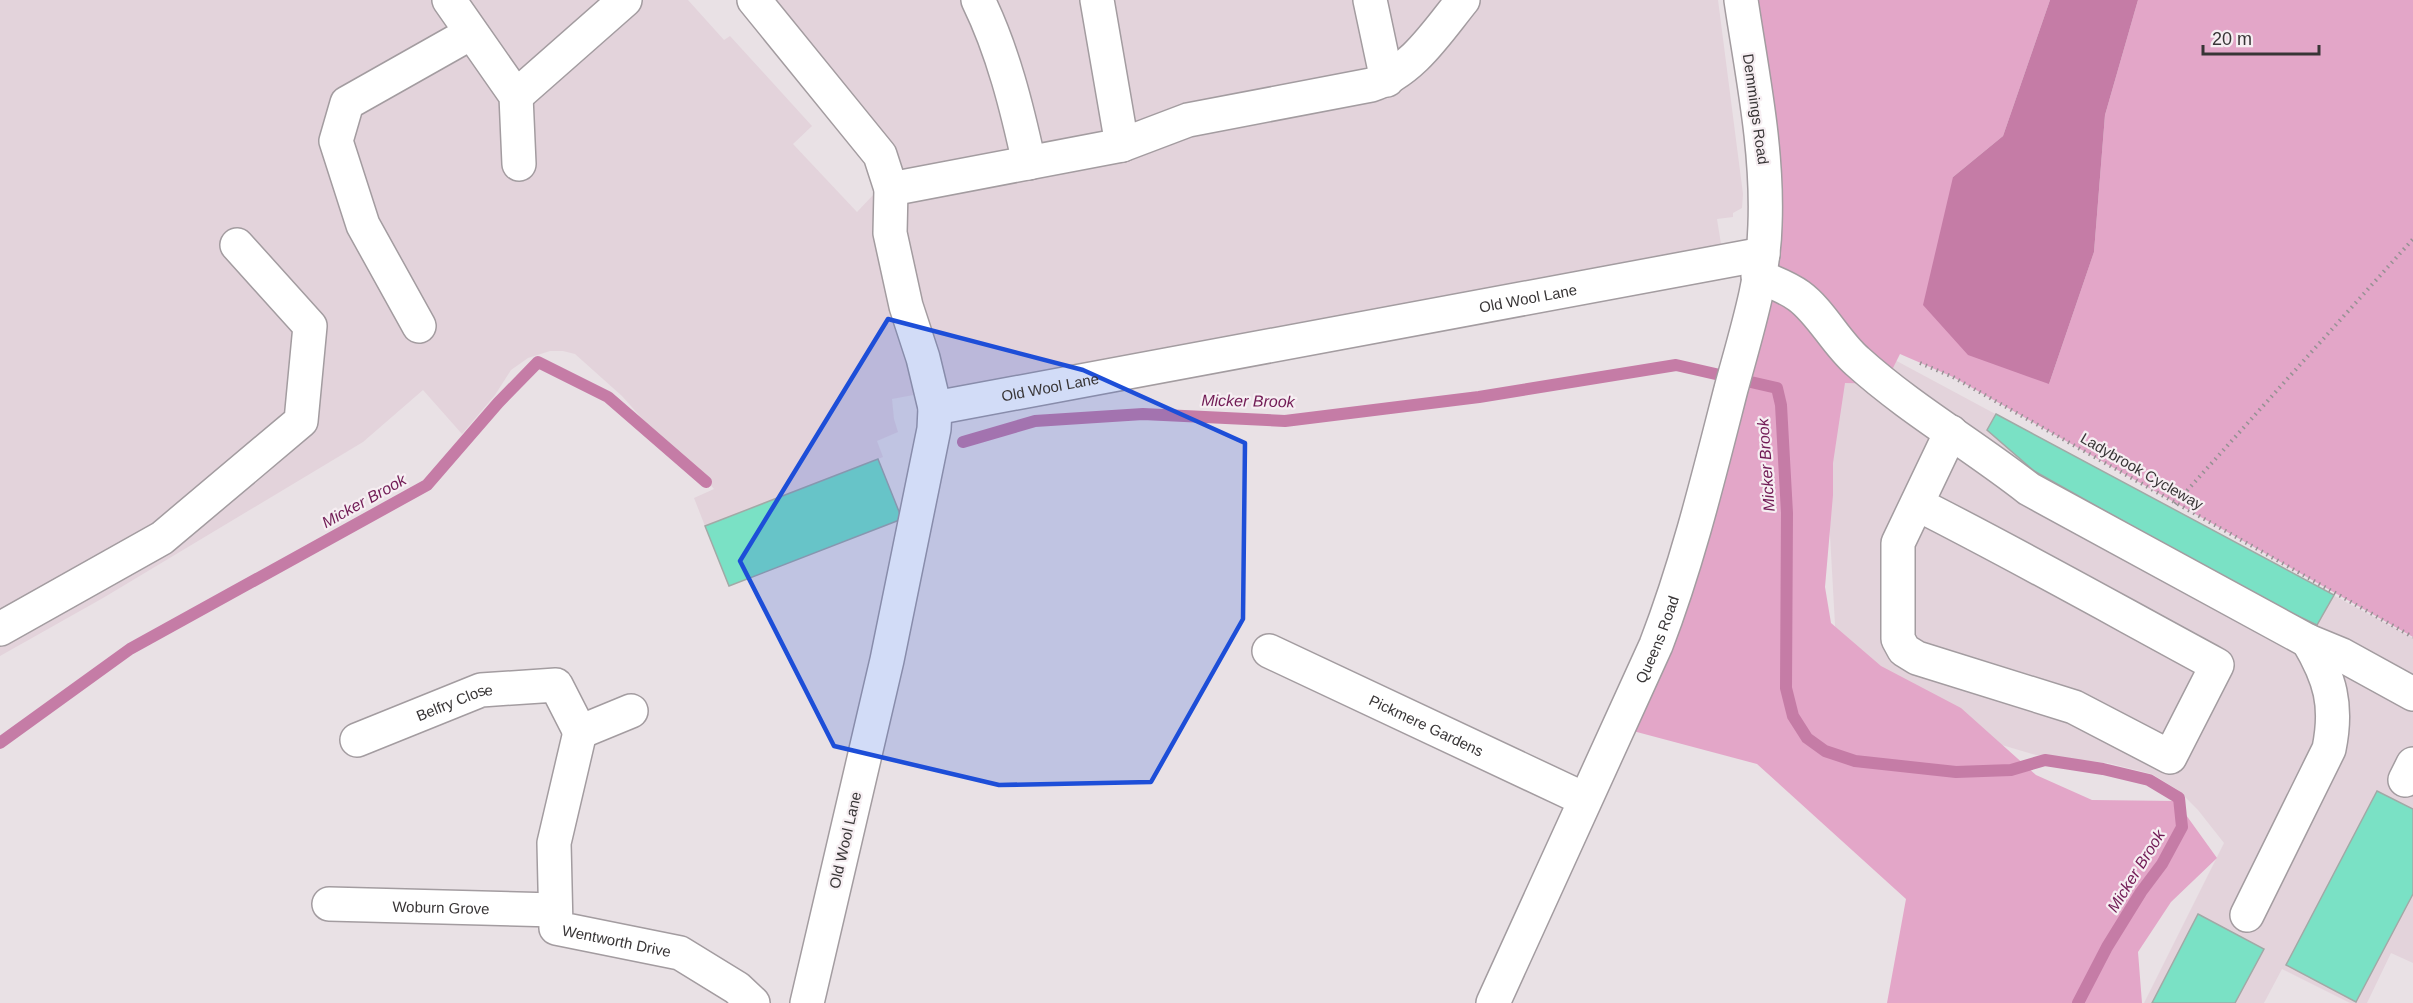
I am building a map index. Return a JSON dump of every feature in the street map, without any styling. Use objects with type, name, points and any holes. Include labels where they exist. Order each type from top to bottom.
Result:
[{"type":"street","points":[[448,0],[516,96],[519,164]]},
{"type":"street","points":[[516,96],[625,0]]},
{"type":"street","points":[[754,0],[880,155],[891,189],[890,233],[906,306],[923,358],[932,431]]},
{"type":"street","points":[[978,0],[1009,82],[1029,163]]},
{"type":"street","points":[[1096,0],[1122,145]]},
{"type":"street","points":[[1370,0],[1387,80]]},
{"type":"street","points":[[891,189],[1122,145],[1188,120],[1371,86],[1387,80],[1428,45],[1463,0]]},
{"type":"street","name":"Demmings Road","points":[[1741,0],[1764,151],[1766,225],[1760,265]]},
{"type":"street","points":[[419,326],[363,225],[336,141],[347,103],[471,33]]},
{"type":"street","points":[[0,629],[162,538],[301,422],[310,326],[237,245]]},
{"type":"street","points":[[1760,265],[1782,286],[1801,297],[1856,360],[1921,412],[2029,489],[2308,641],[2342,655],[2413,694]]},
{"type":"street","name":"Queens Road","points":[[1493,1003],[1656,645],[1674,598],[1705,492],[1760,265]]},
{"type":"street","name":"Old Wool Lane","points":[[807,1003],[887,660],[932,431],[1760,265]]},
{"type":"street","points":[[1917,504],[2023,558],[2058,580],[2217,665],[2170,757],[2074,707],[1917,658],[1904,650],[1898,639],[1898,543],[1951,432]]},
{"type":"street","points":[[2247,915],[2329,748],[2334,724],[2332,692],[2323,666],[2308,641]]},
{"type":"street","name":"Pickmere Gardens","points":[[1269,651],[1584,799]]},
{"type":"street","name":"Belfry Close","points":[[357,740],[481,690],[556,685],[580,732]]},
{"type":"street","points":[[580,732],[631,711]]},
{"type":"street","name":"Wentworth Drive","points":[[580,732],[554,843],[556,928],[680,953],[737,988],[753,1003]]},
{"type":"street","name":"Woburn Grove","points":[[329,904],[555,910]]},
{"type":"path","points":[[2175,504],[2413,239]]},
{"type":"path","name":"Ladybrook Cycleway","points":[[1910,358],[1953,377],[2413,637]]},
{"type":"highlighted area","points":[[888,319],[1083,370],[1245,443],[1243,619],[1151,782],[999,785],[834,746],[740,561]]},
{"type":"shaded area","points":[[0,0],[688,0],[724,40],[730,36],[812,126],[793,144],[857,212],[893,174],[752,0],[1718,0],[1743,194],[1742,208],[1733,213],[1733,217],[1717,219],[1721,244],[892,399],[898,432],[877,441],[883,457],[705,526],[694,498],[714,489],[695,467],[575,354],[550,351],[528,358],[511,370],[495,395],[462,434],[423,390],[363,442],[103,598],[0,656]]},
{"type":"shaded area","points":[[1741,0],[2050,0],[2003,136],[1953,177],[2049,384],[2094,252],[2105,115],[2138,0],[2413,0],[2413,637],[1953,377],[1900,354],[1885,384],[1845,383],[1833,463],[1833,495],[1825,587],[1831,623],[1881,666],[1961,708],[2036,775],[2092,800],[2176,801],[2217,858],[2171,902],[2138,952],[2142,1003],[1887,1003],[1906,899],[1757,764],[1618,727],[1758,276]]},
{"type":"shaded area","points":[[2050,0],[2138,0],[2105,115],[2094,252],[2049,384],[1968,355],[1923,305],[1953,177],[2003,136]]},
{"type":"shaded area","points":[[1828,349],[1893,359],[2413,638],[2413,963],[2391,953],[2367,1003],[2350,1003],[2282,969],[2264,1003],[2144,1003],[2224,843],[2198,810],[2178,790],[2152,774],[2108,763],[2036,755],[1839,697],[1823,409]]},
{"type":"building","points":[[1996,414],[2334,595],[2317,625],[2262,599],[2034,471],[1987,430]]},
{"type":"building","points":[[878,459],[902,519],[729,586],[705,526]]},
{"type":"building","points":[[2377,791],[2413,809],[2413,894],[2356,1002],[2286,965]]},
{"type":"building","points":[[2198,914],[2264,949],[2235,1003],[2152,1003]]},
{"type":"waterway","name":"Micker Brook","points":[[0,743],[130,649],[427,485],[498,403],[538,362],[608,397],[706,482]]},
{"type":"waterway","name":"Micker Brook","points":[[963,442],[1035,421],[1143,414],[1285,421],[1479,397],[1676,365],[1777,388],[1781,405],[1787,513],[1786,688],[1793,716],[1807,738],[1825,751],[1855,761],[1956,772],[2011,770],[2045,760],[2103,769],[2149,780],[2179,798],[2182,827],[2162,864],[2141,892],[2107,947],[2078,1003]]}]
